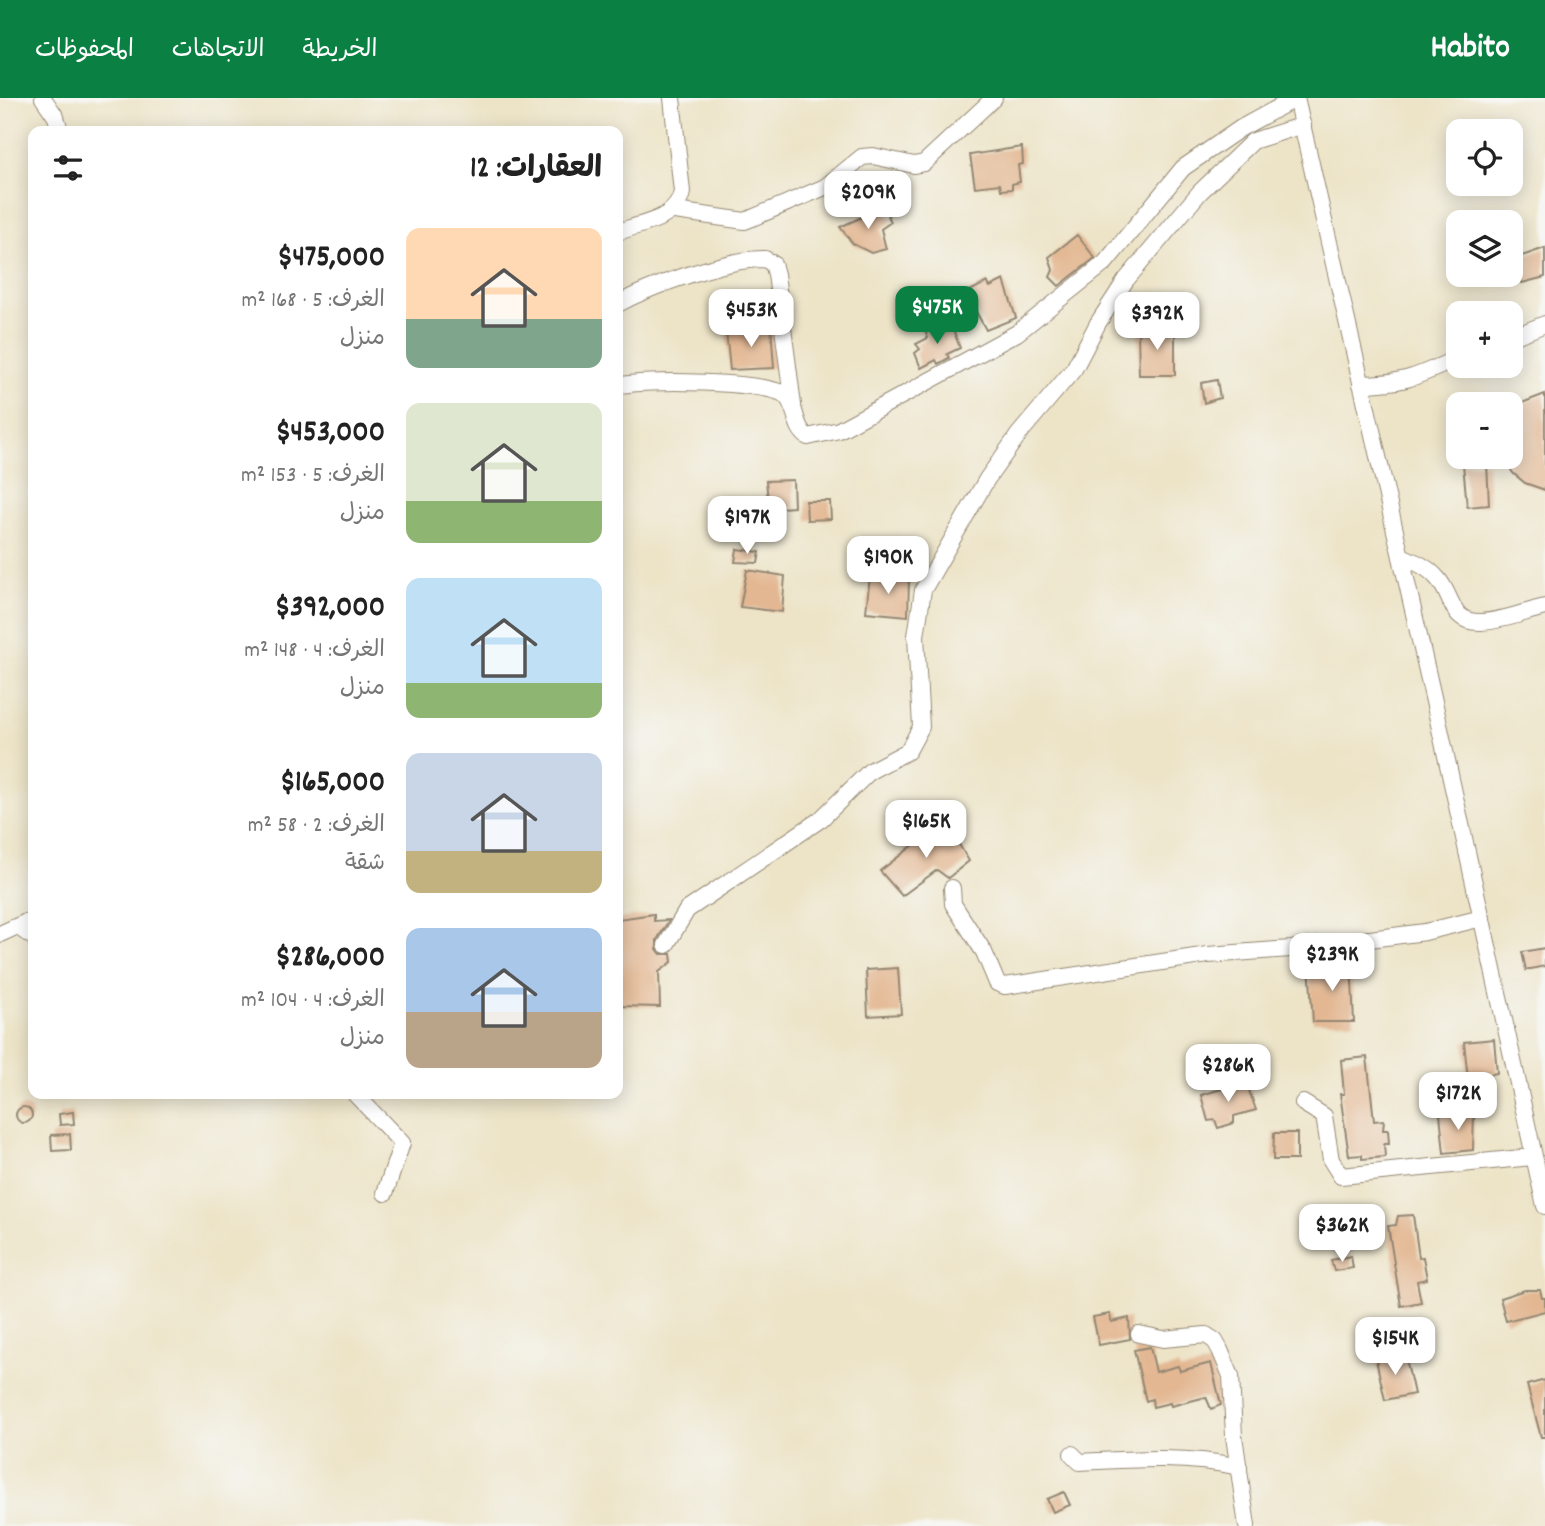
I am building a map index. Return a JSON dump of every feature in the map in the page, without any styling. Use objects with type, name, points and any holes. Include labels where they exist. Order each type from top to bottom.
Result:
[{"type":"street","points":[[43,98],[56,117],[59,126]]},
{"type":"street","points":[[672,98],[682,192],[675,211]]},
{"type":"street","points":[[623,230],[675,211],[745,221],[825,187],[862,157],[885,157],[914,165],[924,163],[994,98]]},
{"type":"street","points":[[623,302],[640,293],[726,265],[765,259],[773,264],[793,405],[801,432],[807,437],[827,435],[992,349],[1032,322],[1105,263],[1182,168],[1241,128],[1296,98],[1545,1206]]},
{"type":"street","points":[[666,945],[687,910],[821,819],[870,771],[908,751],[921,727],[916,636],[923,590],[987,479],[1019,434],[1074,369],[1126,280],[1200,192],[1253,141],[1303,125]]},
{"type":"street","points":[[1523,333],[1545,324]]},
{"type":"street","points":[[1361,384],[1404,380],[1432,372],[1446,364]]},
{"type":"street","points":[[623,386],[647,382],[753,385],[783,393],[793,405]]},
{"type":"street","points":[[1401,556],[1430,570],[1445,588],[1454,612],[1463,619],[1494,620],[1545,607]]},
{"type":"street","points":[[952,888],[953,904],[984,952],[997,983],[1005,986],[1195,957],[1291,949],[1425,932],[1482,918]]},
{"type":"street","points":[[0,934],[28,922]]},
{"type":"street","points":[[18,927],[28,934]]},
{"type":"street","points":[[360,1099],[402,1143],[385,1193]]},
{"type":"street","points":[[1303,1103],[1324,1116],[1331,1160],[1338,1174],[1345,1177],[1532,1157]]},
{"type":"street","points":[[1139,1335],[1163,1339],[1206,1335],[1215,1341],[1231,1376],[1247,1526]]},
{"type":"street","points":[[1072,1454],[1080,1462],[1174,1460],[1220,1463],[1239,1468]]},
{"type":"building","points":[[1022,147],[1023,164],[1018,165],[1020,182],[1012,184],[1012,189],[1001,190],[1000,184],[975,187],[970,155]]},
{"type":"building","points":[[884,207],[891,222],[881,229],[886,249],[871,253],[853,244],[840,227]]},
{"type":"building","points":[[1077,235],[1095,258],[1059,286],[1050,277],[1053,270],[1049,257]]},
{"type":"building","points":[[1545,248],[1545,277],[1523,283],[1523,256]]},
{"type":"building","points":[[1004,280],[1016,318],[986,330],[966,293],[987,282],[990,287]]},
{"type":"building","points":[[938,325],[941,333],[952,327],[960,348],[947,354],[949,358],[938,364],[936,360],[921,368],[915,353],[920,349],[916,344],[928,338],[925,331]]},
{"type":"building","points":[[771,326],[774,368],[730,370],[726,331]]},
{"type":"building","points":[[1138,329],[1175,329],[1175,375],[1139,375]]},
{"type":"building","points":[[1217,380],[1220,398],[1204,403],[1201,383]]},
{"type":"building","points":[[1545,394],[1545,490],[1525,483],[1510,469],[1523,469],[1523,402]]},
{"type":"building","points":[[1463,469],[1487,469],[1489,505],[1467,507]]},
{"type":"building","points":[[793,480],[794,507],[769,509],[766,481]]},
{"type":"building","points":[[806,501],[830,501],[831,519],[807,520]]},
{"type":"building","points":[[737,549],[760,552],[758,563],[735,562]]},
{"type":"building","points":[[747,570],[785,576],[782,612],[740,607]]},
{"type":"building","points":[[870,576],[909,578],[908,616],[866,612]]},
{"type":"building","points":[[945,821],[969,861],[948,878],[937,870],[902,896],[880,871]]},
{"type":"building","points":[[654,914],[654,921],[669,920],[657,940],[657,949],[661,954],[671,954],[672,962],[659,972],[660,1007],[623,1006],[623,918]]},
{"type":"building","points":[[1545,948],[1545,966],[1526,970],[1522,952]]},
{"type":"building","points":[[1351,962],[1354,1022],[1313,1022],[1309,965]]},
{"type":"building","points":[[898,968],[901,1014],[868,1016],[866,970]]},
{"type":"building","points":[[1494,1039],[1497,1073],[1468,1079],[1464,1042]]},
{"type":"building","points":[[1367,1057],[1374,1121],[1384,1120],[1383,1130],[1388,1130],[1389,1144],[1384,1144],[1385,1157],[1362,1159],[1362,1155],[1349,1156],[1340,1094],[1344,1094],[1341,1060]]},
{"type":"building","points":[[1246,1082],[1256,1110],[1234,1116],[1234,1123],[1218,1128],[1215,1120],[1208,1121],[1201,1095]]},
{"type":"building","points":[[24,1107],[30,1109],[30,1121],[24,1123],[18,1121],[16,1115],[18,1109]]},
{"type":"building","points":[[73,1112],[74,1124],[60,1125],[59,1114]]},
{"type":"building","points":[[1474,1112],[1473,1150],[1444,1153],[1440,1114]]},
{"type":"building","points":[[1274,1133],[1297,1133],[1297,1160],[1273,1160]]},
{"type":"building","points":[[70,1134],[71,1150],[52,1151],[51,1135]]},
{"type":"building","points":[[1413,1215],[1419,1258],[1423,1257],[1427,1279],[1417,1281],[1421,1302],[1401,1306],[1388,1226],[1396,1225],[1398,1216]]},
{"type":"building","points":[[1351,1256],[1353,1268],[1334,1271],[1331,1260]]},
{"type":"building","points":[[1525,1290],[1540,1290],[1542,1298],[1545,1298],[1545,1311],[1506,1321],[1500,1298]]},
{"type":"building","points":[[1110,1314],[1111,1322],[1129,1318],[1130,1339],[1099,1345],[1093,1317]]},
{"type":"building","points":[[1150,1347],[1156,1372],[1178,1366],[1180,1371],[1211,1363],[1221,1405],[1211,1409],[1206,1397],[1171,1406],[1170,1403],[1153,1407],[1152,1399],[1146,1401],[1134,1350]]},
{"type":"building","points":[[1405,1354],[1414,1394],[1385,1400],[1376,1360]]},
{"type":"building","points":[[1545,1380],[1545,1437],[1541,1437],[1527,1385]]},
{"type":"building","points":[[1064,1492],[1070,1505],[1053,1512],[1047,1499]]}]
